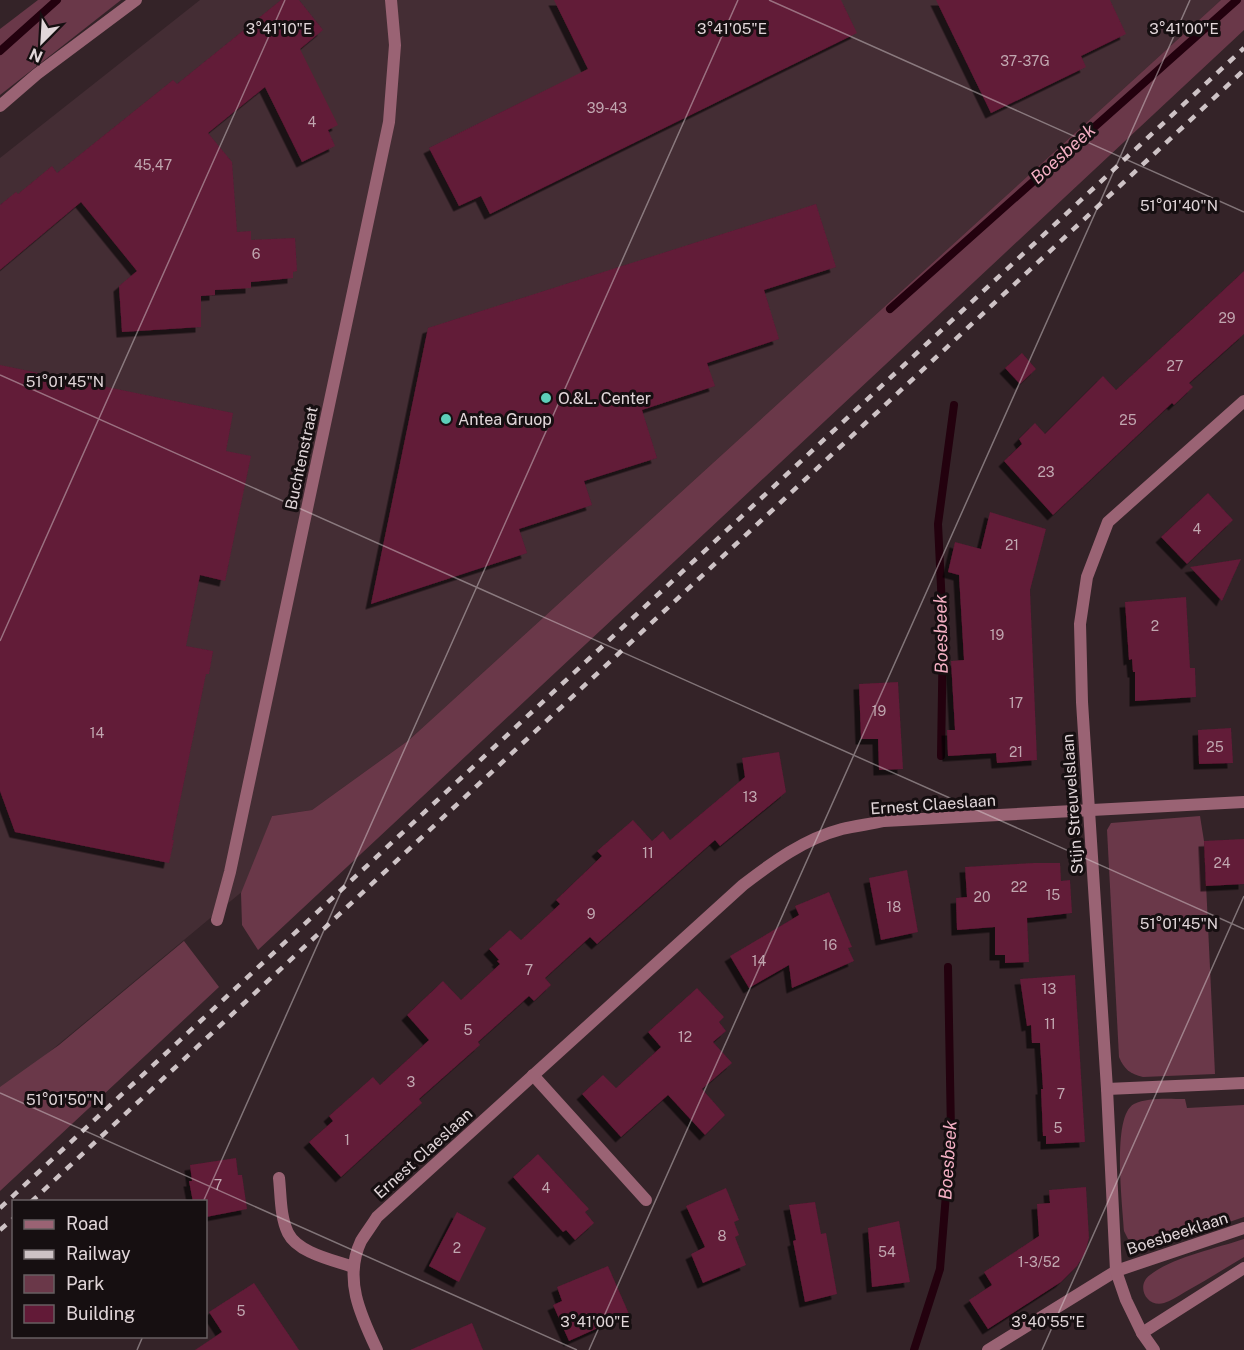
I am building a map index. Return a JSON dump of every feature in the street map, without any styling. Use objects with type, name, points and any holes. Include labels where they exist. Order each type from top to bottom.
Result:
[{"type":"street","points":[[0,106],[37,74],[136,0]]},
{"type":"street","name":"Buchtenstraat","points":[[217,920],[230,872],[389,122],[395,45],[391,0]]},
{"type":"street","name":"Stijn Streuvelslaan","points":[[1116,1271],[1080,624],[1087,577],[1108,522],[1244,401]]},
{"type":"street","name":"Ernest Claeslaan","points":[[353,1267],[361,1242],[377,1217],[743,885],[774,861],[808,841],[841,830],[884,821],[1244,802]]},
{"type":"street","points":[[533,1076],[645,1200]]},
{"type":"street","points":[[1107,1089],[1244,1083]]},
{"type":"street","points":[[279,1178],[283,1217],[289,1235],[303,1248],[353,1267],[354,1290],[360,1311],[377,1350]]},
{"type":"street","name":"Boesbeeklaan","points":[[1154,1350],[1142,1333],[1126,1300],[1116,1271],[1244,1228]]},
{"type":"street","points":[[1142,1333],[1244,1268]]},
{"type":"street","points":[[988,1350],[1116,1271]]},
{"type":"shaded area","points":[[200,0],[1221,0],[409,740],[312,810],[272,816],[244,890],[0,1093],[0,158]]},
{"type":"green space","points":[[38,0],[121,0],[0,95],[0,29]]},
{"type":"green space","points":[[1221,0],[1244,0],[1244,30],[258,950],[242,925],[241,893],[272,816],[312,810],[409,740]]},
{"type":"green space","points":[[1200,816],[1204,841],[1215,1074],[1143,1077],[1128,1070],[1119,1057],[1107,830],[1111,823]]},
{"type":"green space","points":[[184,941],[219,987],[0,1191],[0,1087],[59,1045]]},
{"type":"green space","points":[[1152,1099],[1185,1099],[1187,1108],[1244,1105],[1244,1217],[1161,1245],[1143,1245],[1128,1239],[1124,1231],[1120,1143],[1127,1112],[1134,1104]]},
{"type":"green space","points":[[1244,1239],[1244,1257],[1174,1298],[1158,1304],[1145,1295],[1143,1285],[1150,1275],[1159,1269],[1170,1263]]},
{"type":"building","points":[[281,0],[299,0],[323,30],[300,49],[338,125],[328,130],[335,146],[302,162],[265,87],[208,133],[232,162],[237,232],[251,231],[251,240],[295,238],[297,271],[293,272],[293,278],[251,282],[251,288],[215,290],[215,295],[201,296],[201,327],[122,332],[119,286],[137,271],[81,202],[0,270],[0,205],[16,192],[18,194],[52,166],[57,173],[173,80],[177,84]]},
{"type":"building","points":[[554,0],[841,0],[857,33],[490,214],[481,196],[459,206],[429,148],[588,69]]},
{"type":"building","points":[[936,0],[1110,0],[1126,34],[1081,56],[1086,67],[991,113]]},
{"type":"building","name":"O.&L. Center","points":[[816,204],[836,267],[764,290],[779,339],[707,363],[715,386],[642,410],[657,458],[584,481],[592,505],[519,529],[527,553],[371,604],[428,328]]},
{"type":"building","points":[[1244,271],[1244,334],[1189,383],[1193,387],[1174,405],[1172,403],[1053,515],[1004,461],[1022,444],[1019,439],[1035,423],[1045,434],[1103,376],[1116,390]]},
{"type":"building","points":[[1022,353],[1036,369],[1020,384],[1005,368]]},
{"type":"building","points":[[0,365],[233,413],[226,451],[251,456],[225,581],[200,575],[186,646],[213,651],[209,674],[206,674],[169,863],[15,832],[0,791]]},
{"type":"building","points":[[1208,493],[1233,520],[1187,564],[1161,537]]},
{"type":"building","points":[[990,512],[1046,529],[1030,590],[1037,760],[997,763],[996,753],[948,756],[947,730],[955,730],[951,661],[964,660],[959,575],[948,572],[955,542],[981,549]]},
{"type":"building","points":[[1241,559],[1222,601],[1190,567]]},
{"type":"building","points":[[1186,597],[1190,668],[1195,668],[1196,697],[1135,701],[1135,672],[1133,672],[1132,659],[1129,660],[1125,602]]},
{"type":"building","points":[[898,682],[903,769],[879,770],[878,739],[861,739],[859,684]]},
{"type":"building","points":[[1231,728],[1233,763],[1199,764],[1198,730]]},
{"type":"building","points":[[779,752],[786,792],[720,846],[715,840],[597,944],[590,937],[545,978],[551,985],[534,1001],[529,996],[478,1042],[480,1045],[419,1099],[422,1103],[341,1177],[309,1142],[333,1121],[329,1116],[373,1077],[380,1085],[429,1040],[407,1015],[443,981],[461,1000],[500,964],[489,949],[510,930],[521,940],[560,904],[556,900],[602,856],[597,851],[633,820],[652,841],[663,831],[670,840],[745,777],[742,758]]},
{"type":"building","points":[[1244,839],[1244,884],[1206,886],[1204,841]]},
{"type":"building","points":[[1060,863],[1061,881],[1070,880],[1072,913],[1027,918],[1029,962],[1005,963],[1005,955],[995,955],[995,927],[957,930],[956,898],[967,897],[965,867]]},
{"type":"building","points":[[907,870],[918,932],[881,940],[869,878]]},
{"type":"building","points":[[829,892],[852,947],[848,948],[854,961],[792,988],[789,965],[749,988],[730,956],[799,915],[795,906]]},
{"type":"building","points":[[1075,975],[1085,1142],[1046,1144],[1046,1136],[1043,1136],[1040,1043],[1032,1043],[1031,1025],[1027,1026],[1020,979]]},
{"type":"building","points":[[697,988],[724,1017],[719,1022],[726,1031],[713,1042],[732,1063],[702,1089],[725,1115],[705,1135],[668,1095],[621,1137],[582,1094],[603,1075],[616,1088],[661,1047],[648,1032]]},
{"type":"building","points":[[538,1154],[589,1209],[585,1212],[594,1223],[575,1240],[566,1230],[563,1232],[513,1177]]},
{"type":"building","points":[[236,1158],[238,1175],[242,1175],[247,1209],[207,1217],[207,1200],[193,1200],[189,1181],[192,1181],[190,1165]]},
{"type":"building","points":[[1086,1187],[1089,1238],[1085,1253],[1077,1266],[1061,1282],[988,1329],[969,1300],[992,1285],[984,1272],[1039,1236],[1037,1204],[1050,1203],[1049,1190]]},
{"type":"building","points":[[726,1188],[739,1220],[734,1222],[739,1235],[735,1237],[746,1265],[703,1283],[691,1254],[705,1247],[686,1206]]},
{"type":"building","points":[[815,1202],[821,1234],[826,1233],[837,1294],[805,1302],[793,1241],[796,1240],[789,1205]]},
{"type":"building","points":[[457,1212],[486,1228],[459,1282],[429,1266]]},
{"type":"building","points":[[899,1221],[910,1282],[872,1287],[868,1228]]},
{"type":"building","points":[[608,1266],[629,1314],[569,1341],[553,1305],[562,1301],[557,1287]]},
{"type":"building","points":[[254,1283],[299,1350],[195,1350],[222,1332],[209,1312]]},
{"type":"building","points":[[472,1323],[483,1350],[410,1350]]},
{"type":"waterway","points":[[0,51],[57,0]]},
{"type":"waterway","name":"Boesbeek","points":[[890,309],[1237,0]]},
{"type":"waterway","name":"Boesbeek","points":[[941,756],[943,628],[938,524],[954,405]]},
{"type":"waterway","name":"Boesbeek","points":[[914,1350],[940,1269],[951,1132],[948,967]]},
{"type":"railway","points":[[0,1208],[1244,48]]},
{"type":"railway","points":[[33,1200],[1244,70]]},
{"type":"railway","points":[[0,1230],[12,1220]]},
{"type":"place","name":"O.&L. Center","points":[[546,398]]},
{"type":"place","name":"Antea Gruop","points":[[446,419]]}]
